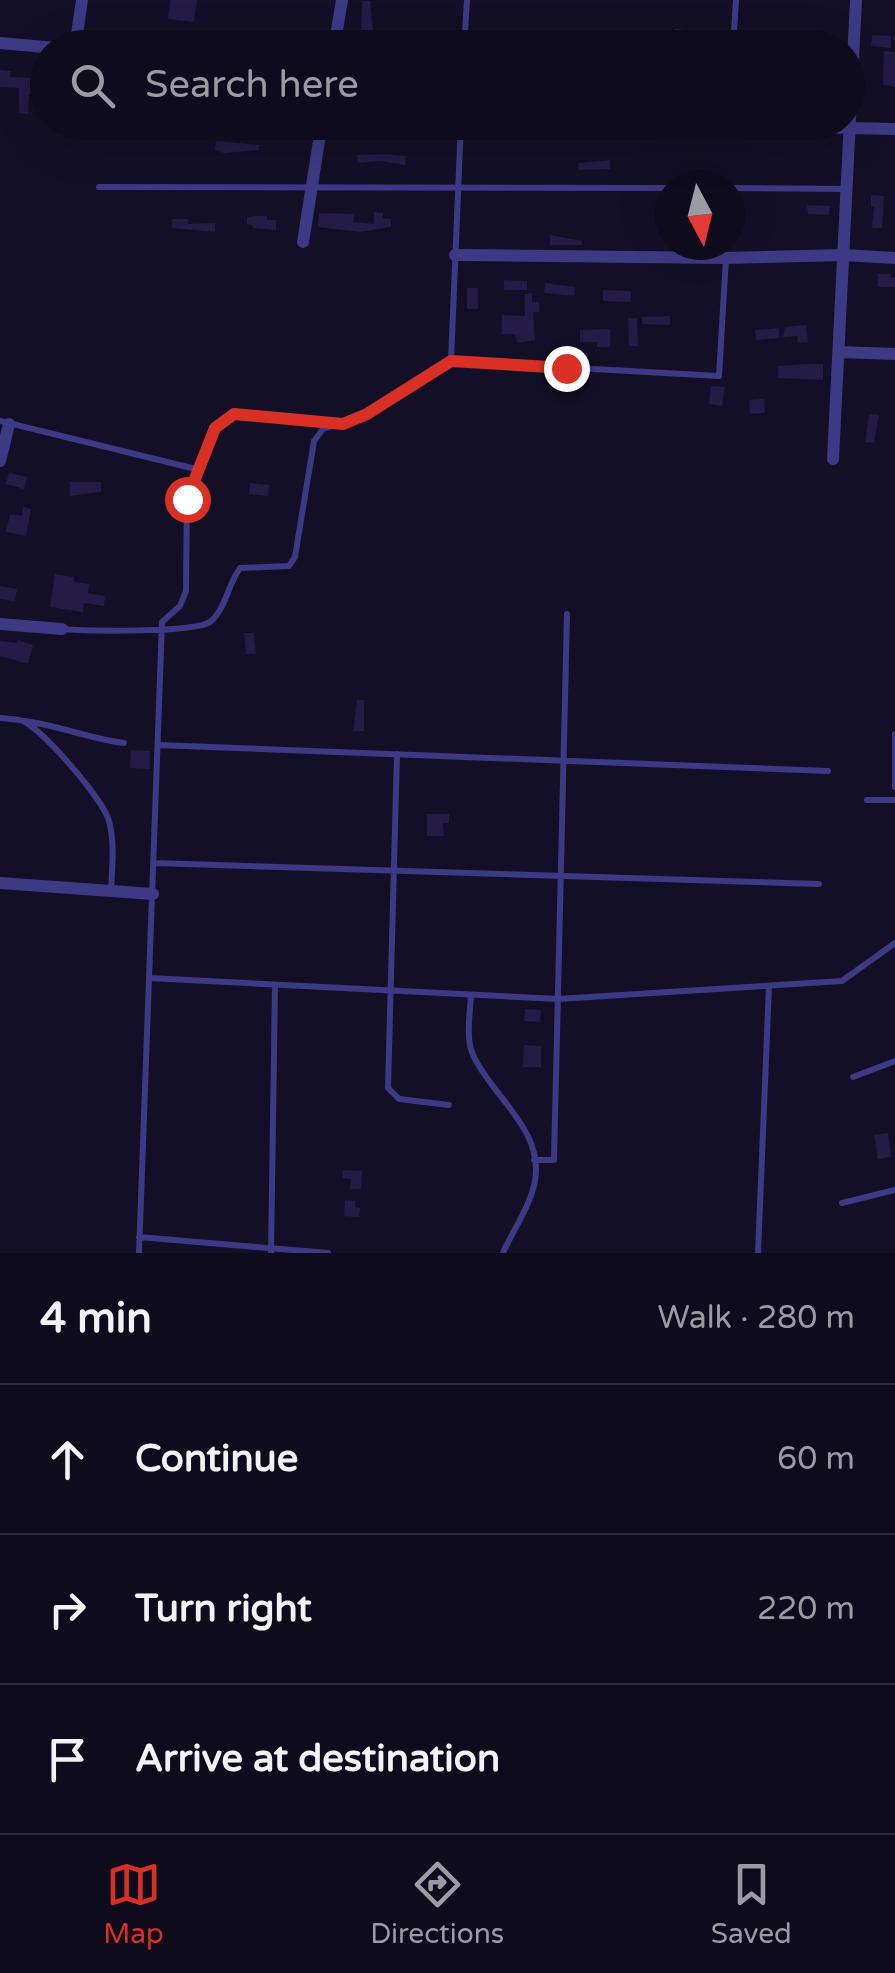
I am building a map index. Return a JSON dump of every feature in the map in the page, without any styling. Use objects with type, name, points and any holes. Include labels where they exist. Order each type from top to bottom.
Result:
[{"type":"street","points":[[78,30],[82,0]]},
{"type":"street","points":[[337,30],[342,0]]},
{"type":"street","points":[[855,30],[856,0]]},
{"type":"street","points":[[0,43],[30,46]]},
{"type":"street","points":[[865,127],[895,129]]},
{"type":"street","points":[[303,242],[319,140]]},
{"type":"street","points":[[834,459],[851,140]]},
{"type":"street","points":[[455,256],[655,257]]},
{"type":"street","points":[[745,258],[895,258]]},
{"type":"street","points":[[839,352],[895,354]]},
{"type":"street","points":[[0,461],[4,423]]},
{"type":"street","points":[[0,624],[62,629]]},
{"type":"street","points":[[0,883],[155,894]]},
{"type":"lane","points":[[465,30],[466,0]]},
{"type":"lane","points":[[734,30],[736,0]]},
{"type":"lane","points":[[451,361],[460,140]]},
{"type":"lane","points":[[99,188],[655,188]]},
{"type":"lane","points":[[745,188],[849,189]]},
{"type":"lane","points":[[62,629],[193,628],[209,622],[221,608],[240,568],[284,568],[292,562],[314,441],[323,429],[356,420],[451,361],[719,376],[726,260]]},
{"type":"lane","points":[[139,1253],[162,622],[184,598],[188,572],[187,499],[215,428],[234,414],[332,425]]},
{"type":"lane","points":[[4,423],[200,470]]},
{"type":"lane","points":[[534,1160],[554,1160],[567,614]]},
{"type":"lane","points":[[0,718],[56,725],[97,740],[124,743]]},
{"type":"lane","points":[[24,722],[86,780],[100,801],[109,821],[113,851],[111,891]]},
{"type":"lane","points":[[895,734],[895,787]]},
{"type":"lane","points":[[158,744],[828,771]]},
{"type":"lane","points":[[398,754],[388,1088],[398,1099],[449,1106]]},
{"type":"lane","points":[[867,800],[895,800]]},
{"type":"lane","points":[[154,863],[818,884]]},
{"type":"lane","points":[[150,978],[558,999],[842,981],[895,943]]},
{"type":"lane","points":[[271,1250],[275,986]]},
{"type":"lane","points":[[758,1253],[770,986]]},
{"type":"lane","points":[[471,995],[470,1038],[474,1059],[519,1120],[534,1160],[535,1180],[502,1253]]},
{"type":"lane","points":[[853,1078],[895,1061]]},
{"type":"lane","points":[[842,1204],[895,1190]]},
{"type":"lane","points":[[140,1237],[328,1253]]},
{"type":"building","points":[[170,0],[197,0],[194,22],[168,19]]},
{"type":"building","points":[[362,1],[370,1],[373,30],[361,30]]},
{"type":"building","points":[[872,35],[891,36],[891,48],[871,46]]},
{"type":"building","points":[[884,51],[895,52],[895,87],[883,85]]},
{"type":"building","points":[[0,70],[11,71],[10,77],[30,78],[28,114],[19,113],[19,88],[0,87]]},
{"type":"building","points":[[216,141],[259,145],[259,150],[224,153],[215,150]]},
{"type":"building","points":[[357,155],[406,156],[405,165],[358,163]]},
{"type":"building","points":[[610,160],[610,169],[579,170],[578,163]]},
{"type":"building","points":[[871,195],[884,196],[882,228],[872,228]]},
{"type":"building","points":[[807,205],[830,206],[829,215],[808,214]]},
{"type":"building","points":[[374,212],[391,219],[391,227],[360,232],[318,227],[319,213],[354,214],[353,222],[374,224]]},
{"type":"building","points":[[267,216],[267,220],[276,220],[276,230],[247,224],[247,217]]},
{"type":"building","points":[[172,219],[188,219],[188,224],[215,223],[215,232],[172,228]]},
{"type":"building","points":[[550,235],[582,241],[582,245],[550,245]]},
{"type":"building","points":[[878,274],[895,277],[895,287],[878,287]]},
{"type":"building","points":[[504,280],[527,281],[527,290],[504,290]]},
{"type":"building","points":[[545,283],[575,287],[574,296],[544,293]]},
{"type":"building","points":[[467,288],[478,288],[478,309],[467,309]]},
{"type":"building","points":[[603,290],[631,291],[631,302],[603,301]]},
{"type":"building","points":[[532,293],[532,302],[539,302],[539,312],[533,312],[535,340],[517,343],[515,334],[502,334],[502,315],[525,316],[525,294]]},
{"type":"building","points":[[670,316],[670,325],[642,324],[642,317]]},
{"type":"building","points":[[628,318],[637,318],[638,346],[629,346]]},
{"type":"building","points":[[806,325],[808,342],[798,343],[797,336],[783,337],[785,327]]},
{"type":"building","points":[[779,328],[779,338],[756,340],[755,330]]},
{"type":"building","points":[[610,329],[610,347],[580,342],[580,330]]},
{"type":"building","points":[[823,364],[823,380],[778,378],[778,366]]},
{"type":"building","points":[[711,386],[725,387],[722,406],[709,404]]},
{"type":"building","points":[[764,399],[765,413],[750,414],[749,400]]},
{"type":"building","points":[[869,414],[879,415],[874,443],[865,442]]},
{"type":"building","points":[[9,473],[27,477],[24,489],[6,484]]},
{"type":"building","points":[[70,482],[101,482],[101,492],[70,496]]},
{"type":"building","points":[[250,483],[269,485],[268,496],[249,494]]},
{"type":"building","points":[[23,507],[31,509],[26,536],[6,532],[10,514],[22,516]]},
{"type":"building","points":[[55,574],[89,584],[88,593],[105,596],[104,606],[84,603],[83,612],[50,607]]},
{"type":"building","points":[[0,586],[17,589],[15,601],[0,599]]},
{"type":"building","points":[[244,633],[254,633],[256,654],[246,654]]},
{"type":"building","points":[[18,640],[33,645],[28,664],[0,656],[0,641]]},
{"type":"building","points":[[357,700],[364,700],[364,731],[353,731]]},
{"type":"building","points":[[131,750],[150,751],[150,769],[130,768]]},
{"type":"building","points":[[427,814],[449,814],[449,823],[443,823],[444,836],[427,836]]},
{"type":"building","points":[[525,1009],[541,1010],[540,1022],[524,1021]]},
{"type":"building","points":[[524,1045],[541,1046],[541,1067],[523,1067]]},
{"type":"building","points":[[888,1133],[891,1157],[878,1159],[874,1135]]},
{"type":"building","points":[[343,1170],[362,1171],[361,1189],[350,1189],[351,1179],[343,1178]]},
{"type":"building","points":[[345,1200],[356,1201],[359,1217],[344,1216]]},
{"type":"route","points":[[187,499],[215,428],[234,414],[343,424],[367,414],[451,361],[566,368]]}]
